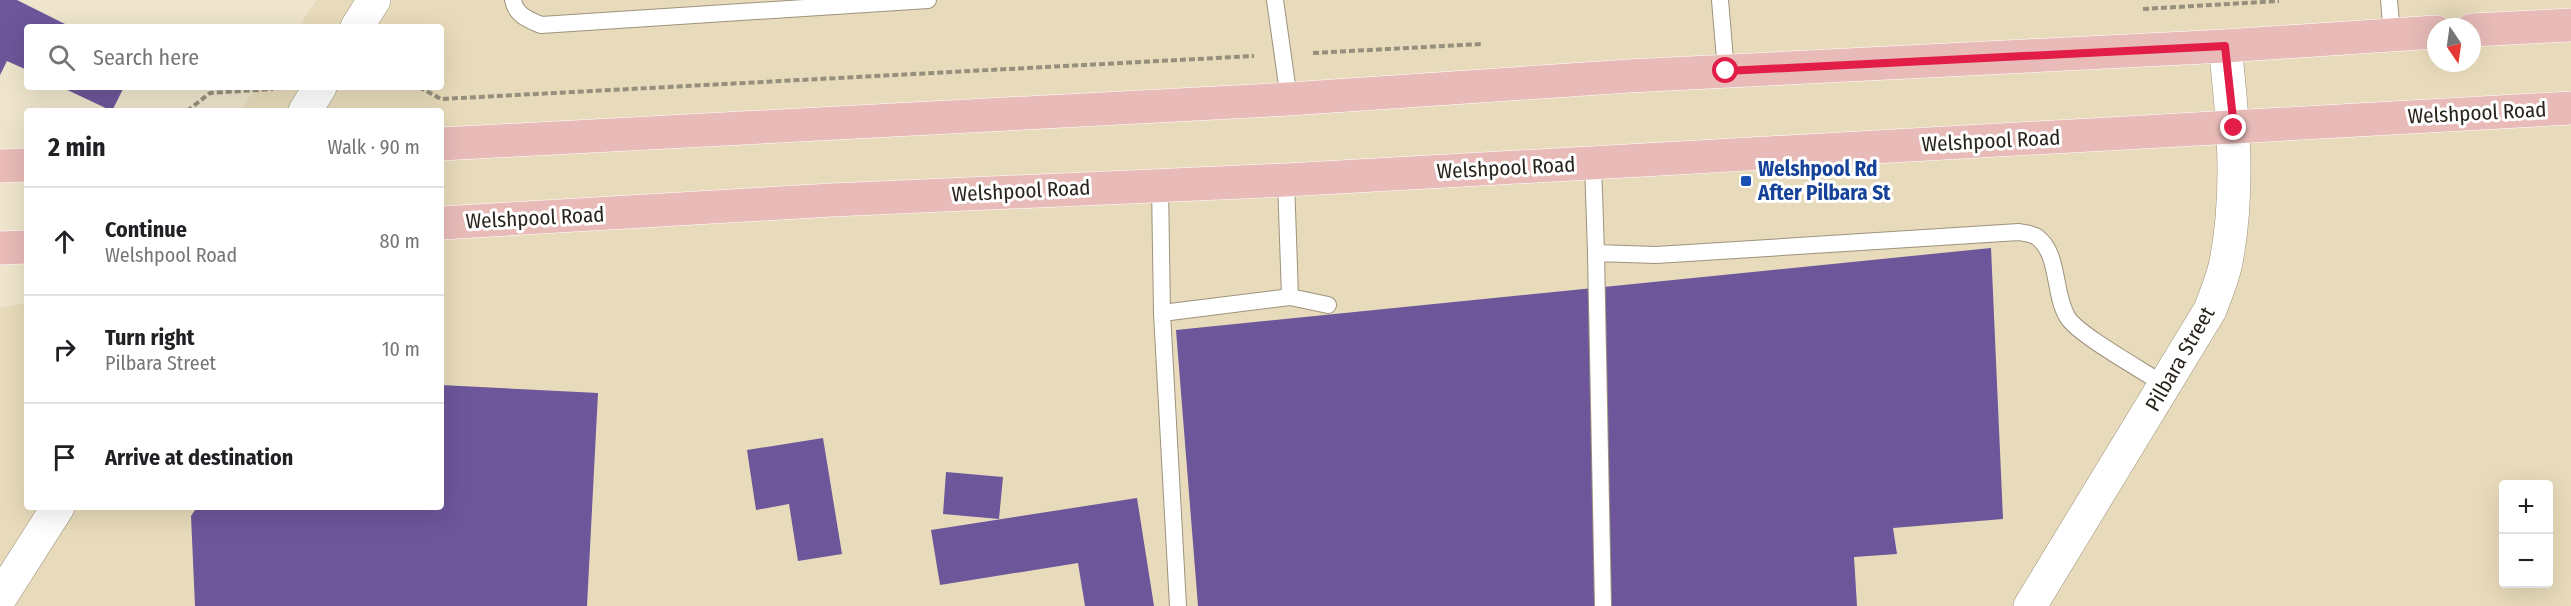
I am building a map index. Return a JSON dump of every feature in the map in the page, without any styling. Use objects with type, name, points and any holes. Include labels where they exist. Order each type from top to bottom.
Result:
[{"type":"main road","points":[[359,24],[374,0]]},
{"type":"main road","points":[[2481,30],[2571,25]]},
{"type":"main road","points":[[444,144],[1289,99],[1726,71],[2427,33]]},
{"type":"main road","name":"Pilbara Street","points":[[2030,606],[2166,386],[2210,310],[2226,264],[2233,216],[2234,128],[2225,46]]},
{"type":"main road","points":[[307,108],[318,90]]},
{"type":"main road","name":"Welshpool Road","points":[[444,223],[820,201],[1286,180],[2571,108]]},
{"type":"main road","points":[[0,166],[24,165]]},
{"type":"main road","points":[[0,248],[24,247]]},
{"type":"main road","points":[[0,598],[56,510]]},
{"type":"lane","points":[[513,0],[515,9],[520,14],[541,25],[928,0]]},
{"type":"lane","points":[[1275,0],[1289,99]]},
{"type":"lane","points":[[1720,0],[1726,71]]},
{"type":"lane","points":[[2389,0],[2392,35]]},
{"type":"lane","points":[[1593,163],[1603,606]]},
{"type":"lane","points":[[1286,180],[1290,297]]},
{"type":"lane","points":[[1160,185],[1162,313],[1178,606]]},
{"type":"lane","points":[[1596,253],[1656,255],[2019,232],[2037,237],[2051,257],[2058,293],[2068,317],[2082,331],[2166,386]]},
{"type":"lane","points":[[1162,313],[1290,297],[1328,305]]},
{"type":"path","points":[[2142,9],[2284,1]]},
{"type":"path","points":[[424,90],[441,99],[1485,44]]},
{"type":"path","points":[[191,108],[210,93],[259,90]]},
{"type":"shaded area","points":[[317,0],[2571,0],[2571,606],[0,606],[0,308],[24,304],[24,510],[444,510],[444,108],[242,108],[254,90],[444,90],[444,24],[300,24]]},
{"type":"building","points":[[0,0],[17,0],[65,24],[24,24],[24,69],[7,61],[0,75]]},
{"type":"building","points":[[67,90],[122,90],[114,108],[106,108]]},
{"type":"building","points":[[1991,248],[2003,519],[1893,528],[1897,554],[1854,557],[1857,606],[1198,606],[1176,330]]},
{"type":"building","points":[[444,385],[598,393],[587,606],[195,606],[191,516],[195,510],[444,510]]},
{"type":"building","points":[[823,438],[842,554],[798,561],[789,504],[756,510],[747,450]]},
{"type":"building","points":[[946,472],[1003,477],[999,519],[943,514]]},
{"type":"building","points":[[1137,498],[1154,606],[1085,606],[1078,563],[940,585],[931,530]]},
{"type":"place","name":"Welshpool Rd After Pilbara St","points":[[1746,181]]},
{"type":"route","points":[[1726,71],[2225,46],[2234,128]]}]
